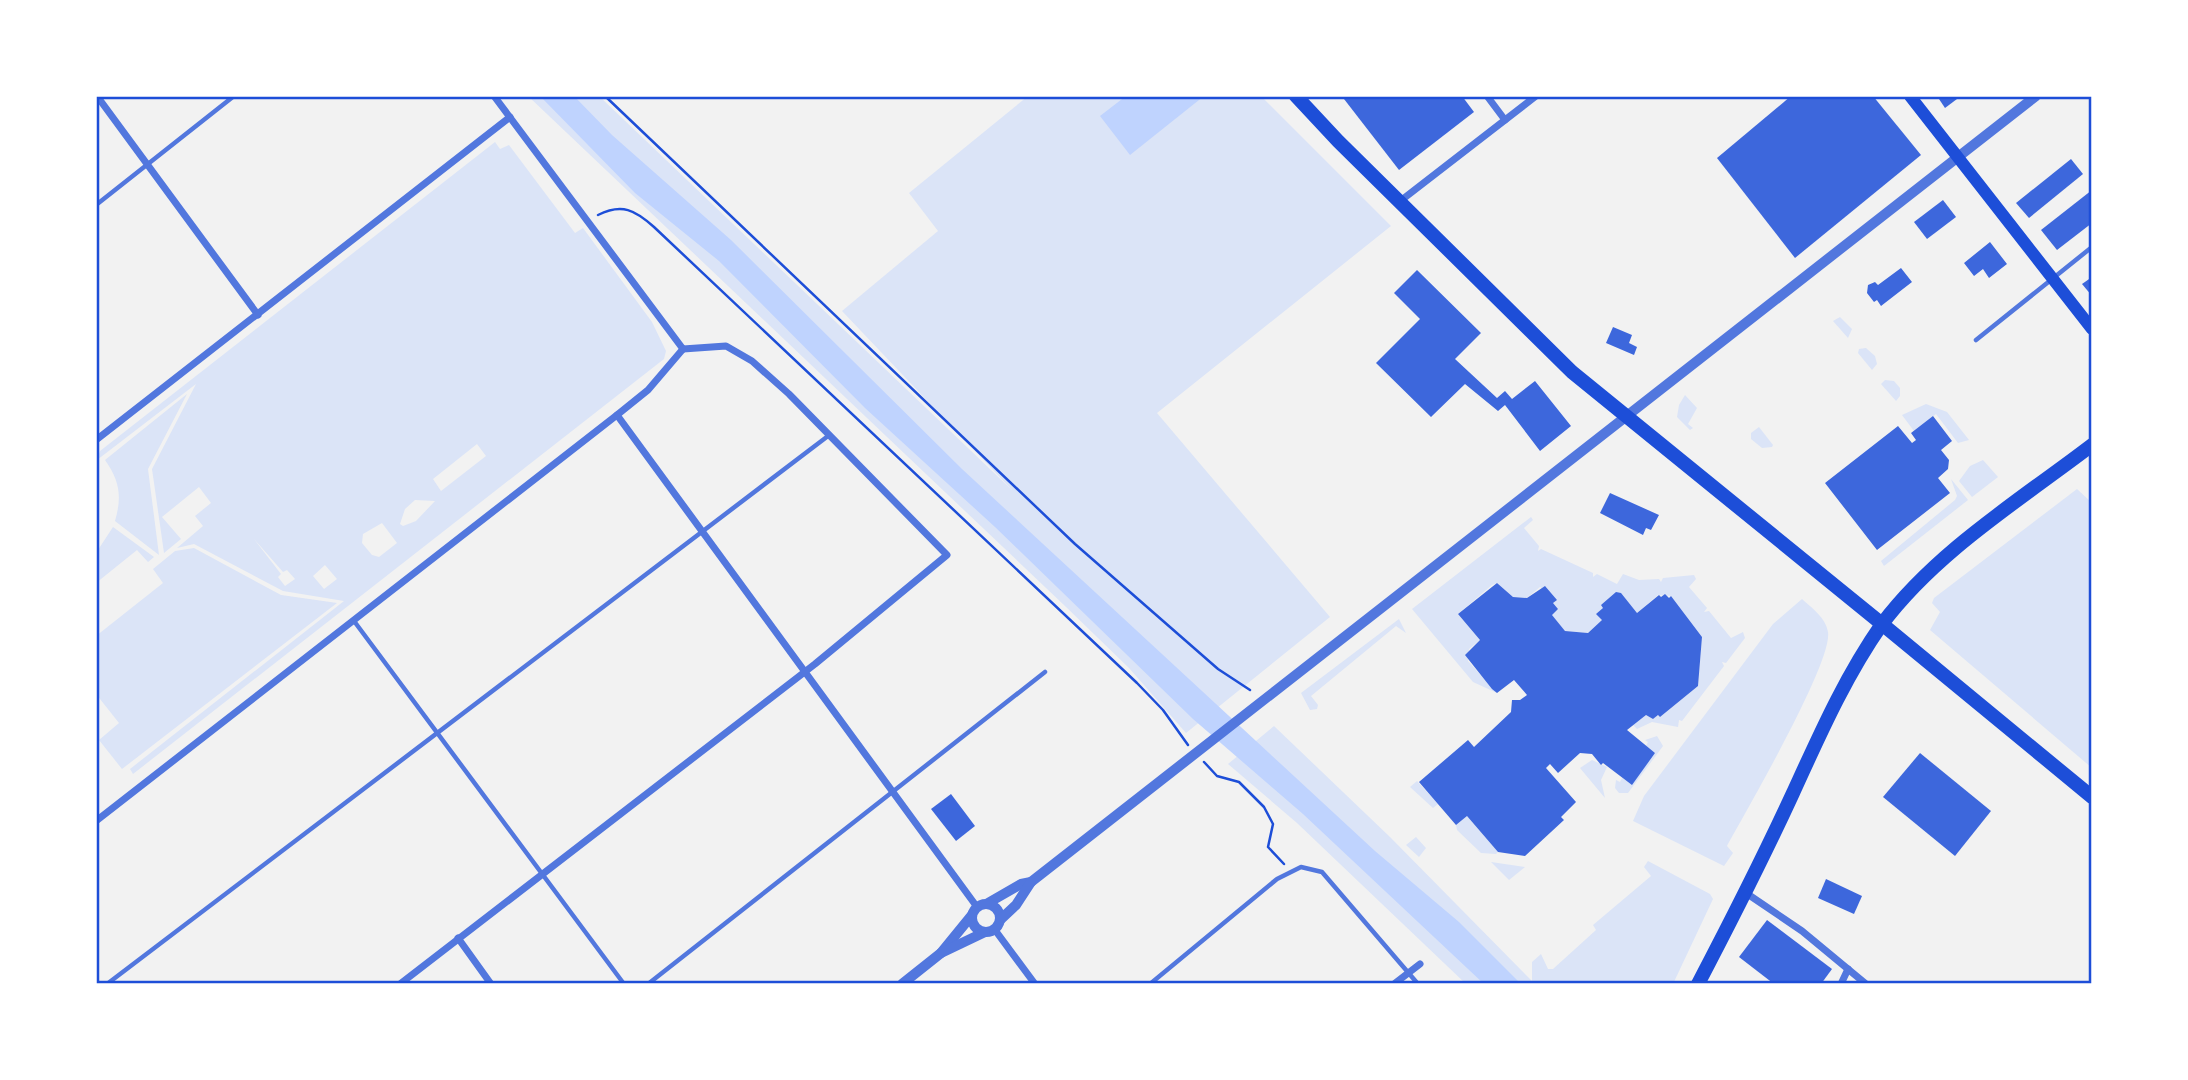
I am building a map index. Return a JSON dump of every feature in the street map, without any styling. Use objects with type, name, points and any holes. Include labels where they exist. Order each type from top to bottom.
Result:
[{"type":"main road","points":[[1296,96],[1399,202],[1572,372],[2092,797]]},
{"type":"main road","points":[[1910,96],[2092,329]]},
{"type":"main road","points":[[1698,984],[1746,893],[1830,710],[1851,670],[1882,624],[1921,578],[2092,445]]},
{"type":"street","points":[[97,96],[258,315]]},
{"type":"street","points":[[494,96],[683,349]]},
{"type":"street","points":[[1487,96],[1505,120]]},
{"type":"street","points":[[1399,202],[1536,96]]},
{"type":"street","points":[[902,984],[941,953],[993,927],[1021,898],[1031,882],[2036,96]]},
{"type":"street","points":[[96,440],[510,117]]},
{"type":"street","points":[[96,821],[617,415],[648,390],[683,349],[715,344],[737,351],[789,394],[947,555],[805,672],[400,984]]},
{"type":"street","points":[[617,415],[894,792],[974,911],[973,925],[993,927],[1035,984]]},
{"type":"street","points":[[941,953],[974,911],[1021,884],[1031,882]]},
{"type":"street","points":[[1746,893],[1802,931],[1866,984]]},
{"type":"street","points":[[988,904],[999,911],[993,927]]},
{"type":"street","points":[[458,938],[491,984]]},
{"type":"street","points":[[1394,984],[1420,964]]},
{"type":"street","points":[[1841,984],[1848,969]]},
{"type":"lane","points":[[96,205],[234,96]]},
{"type":"lane","points":[[1976,340],[2092,247]]},
{"type":"lane","points":[[107,984],[828,436]]},
{"type":"lane","points":[[354,620],[624,984]]},
{"type":"lane","points":[[648,984],[1045,672]]},
{"type":"lane","points":[[1150,984],[1158,981],[1293,869],[1310,868],[1322,873],[1410,971],[1418,984]]},
{"type":"path","points":[[605,96],[1075,544],[1218,669],[1250,690]]},
{"type":"path","points":[[589,221],[606,211],[620,208],[636,211],[1137,683],[1163,710],[1186,743]]},
{"type":"path","points":[[1205,763],[1217,776],[1239,782],[1256,797],[1273,824],[1269,840],[1270,852],[1293,869]]},
{"type":"shaded area","points":[[528,96],[599,96],[1012,490],[842,311],[938,231],[909,193],[1028,96],[1261,96],[1391,226],[1157,413],[1330,617],[1186,733],[1129,668],[1065,606]]},
{"type":"shaded area","points":[[495,142],[500,149],[509,145],[575,233],[583,228],[652,322],[666,351],[664,359],[133,774],[130,769],[344,601],[283,591],[194,544],[177,548],[203,526],[195,516],[211,503],[199,487],[162,517],[181,539],[164,553],[152,469],[196,384],[97,460],[100,451]],"holes":[[[477,444],[486,456],[441,491],[433,479]],[[415,500],[435,501],[416,521],[403,526],[400,524],[405,509]],[[382,523],[397,543],[379,557],[372,555],[362,543],[363,534]],[[254,539],[283,572],[287,570],[295,579],[285,586],[278,577],[281,574]],[[325,565],[337,579],[324,589],[313,576]]]},
{"type":"shaded area","points":[[1840,317],[1852,329],[1848,338],[1833,321]]},
{"type":"shaded area","points":[[1866,348],[1875,356],[1877,364],[1872,370],[1858,353],[1859,349]]},
{"type":"shaded area","points":[[1885,380],[1894,381],[1900,388],[1900,396],[1896,401],[1881,384]]},
{"type":"shaded area","points":[[187,394],[148,469],[159,555],[115,521],[118,489],[105,460]]},
{"type":"shaded area","points":[[1685,395],[1697,408],[1688,424],[1693,428],[1690,430],[1677,417],[1679,405]]},
{"type":"shaded area","points":[[1926,404],[1947,412],[1969,440],[1958,443],[1936,414],[1914,431],[1902,415]]},
{"type":"shaded area","points":[[1759,427],[1772,447],[1762,448],[1751,439],[1751,433]]},
{"type":"shaded area","points":[[1983,460],[1998,477],[1972,497],[1959,481],[1970,466]]},
{"type":"shaded area","points":[[1951,479],[1968,500],[1884,566],[1881,561],[1955,500],[1957,496]]},
{"type":"shaded area","points":[[2077,489],[2092,503],[2092,768],[1930,630],[1940,612],[1932,603],[1934,598]]},
{"type":"shaded area","points":[[1531,517],[1533,520],[1524,528],[1539,546],[1538,551],[1541,549],[1593,573],[1593,577],[1597,574],[1617,584],[1623,574],[1639,580],[1659,579],[1661,582],[1663,578],[1694,575],[1696,579],[1689,587],[1707,608],[1704,612],[1709,611],[1731,638],[1743,632],[1745,638],[1726,663],[1722,662],[1724,666],[1682,721],[1679,720],[1678,727],[1652,722],[1637,729],[1633,725],[1646,715],[1653,719],[1658,715],[1660,717],[1698,686],[1702,637],[1671,596],[1658,595],[1637,613],[1621,594],[1597,614],[1602,620],[1588,633],[1565,631],[1552,615],[1558,609],[1553,603],[1557,600],[1540,587],[1527,598],[1513,597],[1497,583],[1492,585],[1458,614],[1480,640],[1469,649],[1468,661],[1497,693],[1473,682],[1412,609]]},
{"type":"shaded area","points":[[113,527],[154,557],[148,562],[137,550],[96,583],[96,553]]},
{"type":"shaded area","points":[[194,548],[281,595],[337,603],[122,769],[99,740],[119,723],[96,694],[96,636],[163,583],[153,569],[175,551]]},
{"type":"shaded area","points":[[1802,599],[1824,622],[1828,632],[1826,648],[1803,704],[1727,846],[1733,853],[1724,866],[1633,821],[1644,796],[1773,624]]},
{"type":"shaded area","points":[[1399,619],[1406,633],[1396,626],[1311,696],[1318,705],[1317,709],[1310,710],[1301,693]]},
{"type":"shaded area","points":[[1274,726],[1390,837],[1532,981],[1532,962],[1541,954],[1548,969],[1553,969],[1596,930],[1593,925],[1651,876],[1644,867],[1648,861],[1710,894],[1713,899],[1673,984],[1466,984],[1297,823],[1228,764]]},
{"type":"shaded area","points":[[1657,736],[1663,746],[1628,793],[1619,793],[1615,788],[1616,780],[1620,782],[1622,778],[1632,784],[1655,753],[1646,746],[1648,742],[1645,740]]},
{"type":"shaded area","points":[[1592,760],[1607,767],[1601,780],[1605,798],[1580,768]]},
{"type":"shaded area","points":[[1417,781],[1438,804],[1433,808],[1410,787]]},
{"type":"shaded area","points":[[1467,816],[1498,852],[1496,854],[1481,853],[1457,830],[1456,825]]},
{"type":"shaded area","points":[[1416,837],[1426,848],[1419,857],[1406,845]]},
{"type":"shaded area","points":[[1491,862],[1525,867],[1509,880]]},
{"type":"water","points":[[540,96],[574,96],[612,135],[731,240],[962,469],[1375,851],[1459,922],[1521,984],[1484,984],[1303,814],[1193,719],[995,527],[865,408],[719,261],[635,193]]},
{"type":"water","points":[[1126,96],[1204,96],[1130,155],[1100,116]]},
{"type":"building","points":[[1347,96],[1462,96],[1474,112],[1399,170],[1344,99]]},
{"type":"building","points":[[1791,96],[1873,96],[1921,155],[1795,258],[1717,158]]},
{"type":"building","points":[[1937,96],[1961,96],[1945,108]]},
{"type":"building","points":[[2071,159],[2083,174],[2029,218],[2016,203]]},
{"type":"building","points":[[2092,190],[2092,223],[2057,250],[2041,230]]},
{"type":"building","points":[[1943,200],[1956,217],[1927,239],[1914,222]]},
{"type":"building","points":[[1990,242],[2007,264],[1989,278],[1983,269],[1974,276],[1964,263]]},
{"type":"building","points":[[1901,268],[1912,282],[1881,306],[1877,300],[1874,302],[1867,293],[1868,285],[1875,282],[1878,285]]},
{"type":"building","points":[[1417,270],[1481,333],[1455,359],[1497,398],[1505,391],[1512,399],[1535,381],[1571,426],[1540,451],[1505,405],[1498,411],[1465,384],[1431,417],[1376,363],[1420,319],[1394,293]]},
{"type":"building","points":[[2092,277],[2092,296],[2082,284]]},
{"type":"building","points":[[1613,327],[1632,335],[1629,343],[1637,347],[1634,355],[1606,343]]},
{"type":"building","points":[[1933,416],[1952,441],[1941,450],[1949,460],[1948,469],[1938,478],[1950,493],[1877,550],[1825,483],[1898,426],[1912,443],[1916,440],[1911,433]]},
{"type":"building","points":[[1610,493],[1659,515],[1651,530],[1646,528],[1643,535],[1600,513]]},
{"type":"building","points":[[1497,583],[1513,597],[1527,598],[1545,586],[1557,600],[1553,603],[1558,609],[1552,615],[1565,631],[1588,633],[1602,620],[1596,614],[1603,608],[1601,605],[1616,592],[1621,593],[1637,613],[1659,595],[1661,597],[1665,594],[1669,598],[1671,596],[1702,637],[1698,686],[1660,717],[1658,715],[1653,719],[1646,715],[1627,730],[1655,753],[1632,785],[1603,763],[1601,765],[1592,754],[1580,753],[1558,773],[1550,764],[1546,768],[1576,802],[1561,817],[1564,820],[1525,856],[1498,852],[1467,816],[1456,825],[1419,782],[1468,740],[1474,747],[1511,712],[1512,700],[1520,700],[1527,695],[1514,680],[1497,693],[1465,655],[1480,640],[1458,614]]},
{"type":"building","points":[[1920,753],[1991,811],[1955,856],[1883,797]]},
{"type":"building","points":[[951,794],[975,826],[956,841],[931,809]]},
{"type":"building","points":[[1826,879],[1862,896],[1854,914],[1818,898]]},
{"type":"building","points":[[1767,920],[1832,969],[1821,984],[1774,984],[1739,957]]}]
